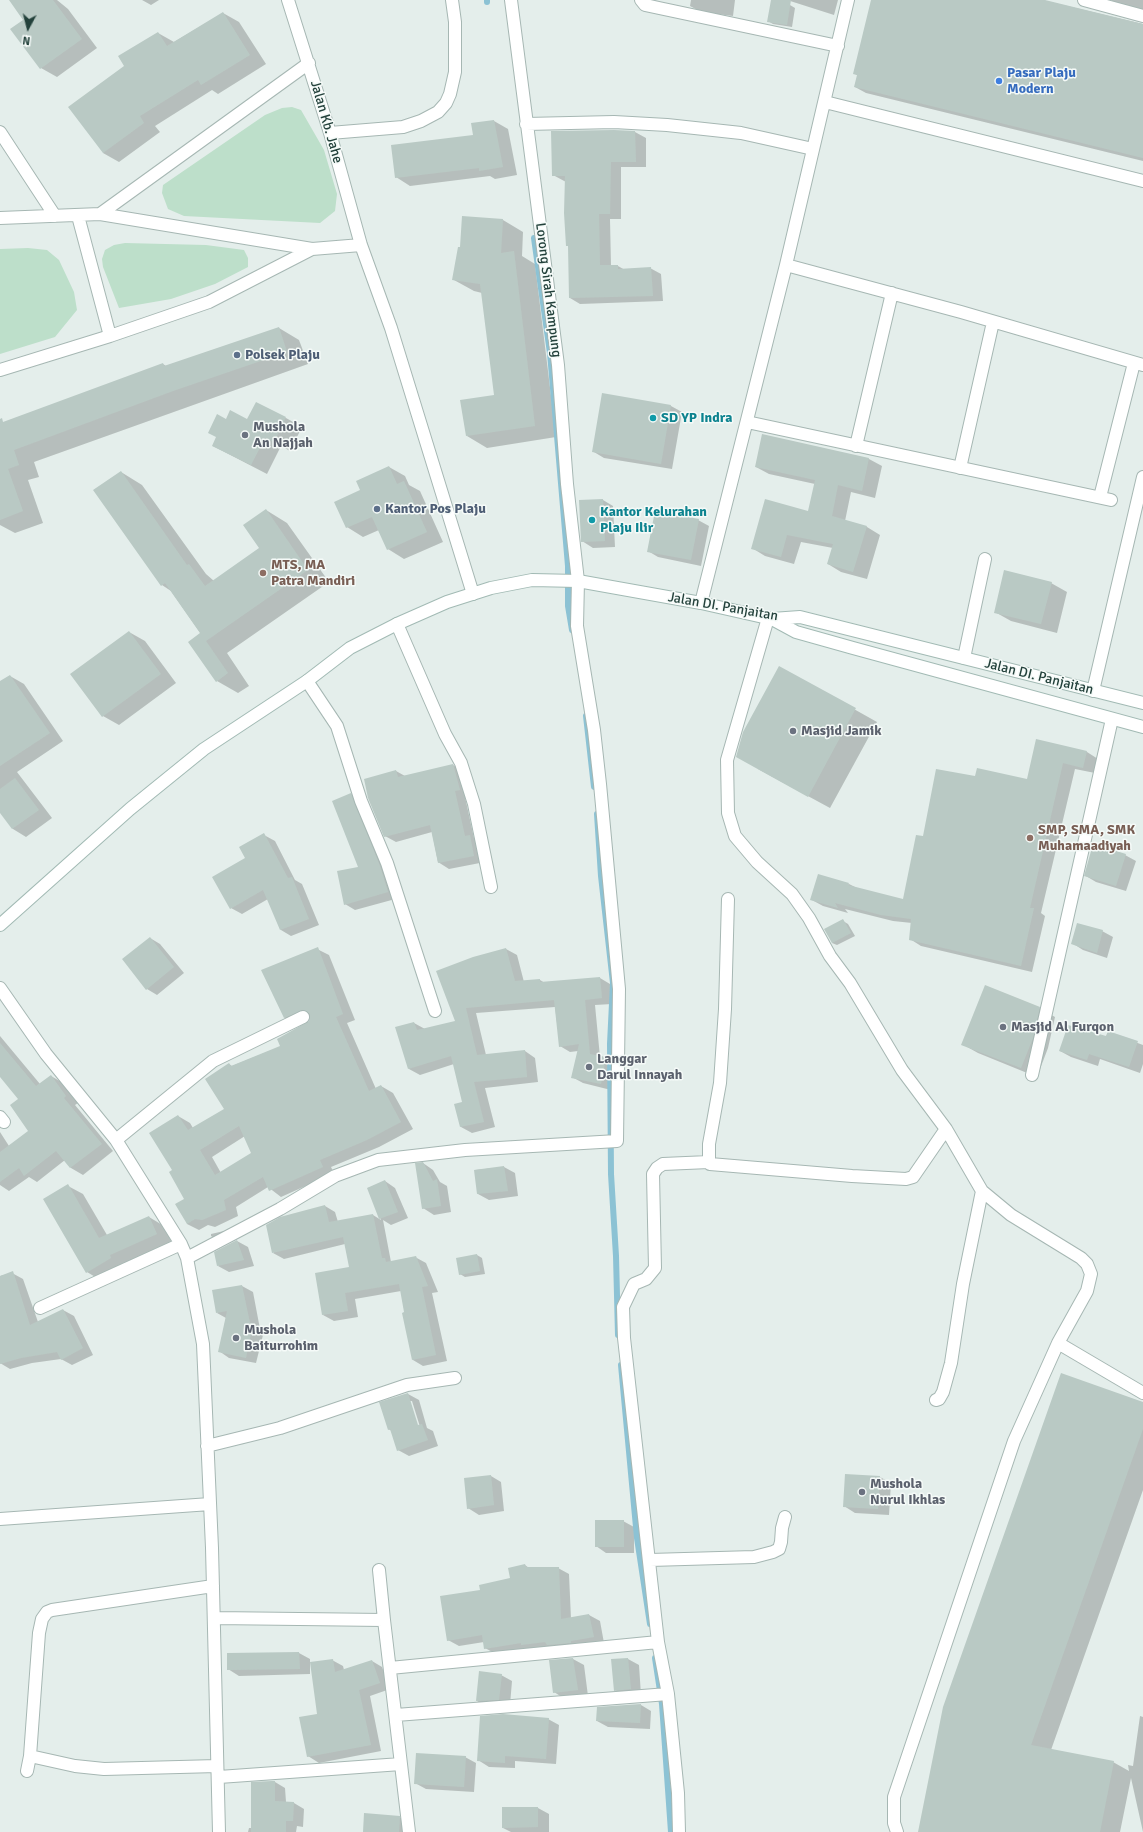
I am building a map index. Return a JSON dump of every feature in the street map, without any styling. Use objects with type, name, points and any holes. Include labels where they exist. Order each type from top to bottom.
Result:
[{"type":"street","name":"Jalan Kb. Jahe","points":[[288,0],[330,133],[361,245],[391,328],[472,594]]},
{"type":"street","points":[[330,133],[402,127],[421,121],[438,112],[450,94],[456,72],[455,22],[452,0]]},
{"type":"street","name":"Lorong Sirah Kampung","points":[[187,1258],[280,1209],[335,1176],[378,1160],[465,1150],[617,1140],[619,989],[595,738],[577,626],[578,581],[567,484],[558,365],[511,0]]},
{"type":"street","points":[[641,0],[645,5],[838,46]]},
{"type":"street","points":[[701,603],[786,265],[848,0]]},
{"type":"street","points":[[1084,0],[1097,2],[1143,16]]},
{"type":"street","points":[[100,214],[309,64]]},
{"type":"street","points":[[825,102],[1143,181]]},
{"type":"street","points":[[526,124],[614,122],[667,125],[741,134],[813,148]]},
{"type":"street","points":[[0,132],[55,216]]},
{"type":"street","points":[[0,218],[100,214],[312,249],[361,245]]},
{"type":"street","points":[[78,216],[110,336]]},
{"type":"street","points":[[0,370],[110,336],[209,302],[312,249]]},
{"type":"street","points":[[747,422],[1105,499],[1139,364],[892,293],[786,265]]},
{"type":"street","points":[[856,446],[892,293]]},
{"type":"street","points":[[960,468],[993,322]]},
{"type":"street","points":[[1093,691],[1143,477]]},
{"type":"street","points":[[964,658],[985,559]]},
{"type":"street","name":"Jalan DI. Panjaitan","points":[[0,925],[130,810],[204,749],[307,681],[350,648],[447,602],[491,588],[532,580],[578,581],[701,603],[770,618],[800,617],[1143,703]]},
{"type":"street","points":[[898,1832],[894,1822],[894,1796],[1014,1441],[1058,1343],[1087,1291],[1091,1279],[1087,1264],[1080,1258],[1011,1215],[982,1191],[946,1129],[902,1070],[850,983],[830,956],[809,918],[792,894],[758,862],[735,836],[728,813],[727,760],[770,618],[796,632],[1143,727]]},
{"type":"street","points":[[398,624],[445,734],[461,763],[474,804],[491,887]]},
{"type":"street","points":[[307,681],[337,726],[361,801],[387,863],[435,1011]]},
{"type":"street","points":[[1032,1076],[1112,719]]},
{"type":"street","points":[[709,1162],[710,1144],[720,1083],[725,1009],[728,899]]},
{"type":"street","points":[[0,988],[46,1054],[116,1140],[181,1244],[187,1258],[203,1344],[214,1618],[219,1832]]},
{"type":"street","points":[[116,1140],[213,1061],[303,1017]]},
{"type":"street","points":[[679,1832],[668,1694],[658,1642],[624,1338],[623,1307],[634,1284],[646,1278],[655,1268],[653,1174],[663,1164],[709,1162],[717,1166],[906,1179],[913,1176],[946,1129]]},
{"type":"street","points":[[936,1400],[939,1399],[943,1392],[951,1363],[963,1284],[982,1191]]},
{"type":"street","points":[[40,1308],[181,1244]]},
{"type":"street","points":[[1058,1343],[1143,1393]]},
{"type":"street","points":[[208,1446],[280,1428],[407,1385],[454,1378]]},
{"type":"street","points":[[0,1519],[210,1504]]},
{"type":"street","points":[[650,1560],[754,1557],[773,1552],[779,1549],[785,1517]]},
{"type":"street","points":[[379,1570],[409,1832]]},
{"type":"street","points":[[27,1771],[30,1756],[39,1633],[42,1619],[47,1612],[212,1586]]},
{"type":"street","points":[[214,1618],[384,1620]]},
{"type":"street","points":[[390,1668],[658,1642]]},
{"type":"street","points":[[396,1715],[668,1694]]},
{"type":"street","points":[[30,1756],[75,1766],[104,1769],[218,1772],[401,1764]]},
{"type":"green space","points":[[292,107],[301,110],[324,150],[337,194],[335,211],[320,223],[184,216],[168,209],[162,193],[163,185],[265,115],[282,108]]},
{"type":"green space","points":[[125,243],[206,245],[244,250],[248,258],[248,267],[215,284],[171,299],[119,308],[103,267],[102,259],[105,250],[114,245]]},
{"type":"green space","points":[[28,248],[47,250],[59,260],[74,292],[77,310],[55,337],[0,354],[0,249]]},
{"type":"building","points":[[9,0],[53,0],[82,39],[40,69],[10,29],[23,20]]},
{"type":"building","points":[[771,0],[791,0],[787,25],[767,22]]},
{"type":"building","name":"Pasar Plaju Modern","points":[[871,0],[1045,0],[1143,24],[1143,158],[854,87],[857,75],[853,74]]},
{"type":"building","points":[[223,12],[250,55],[201,85],[198,80],[140,116],[144,123],[103,153],[68,107],[124,66],[118,56],[158,32],[167,46]]},
{"type":"building","points":[[494,120],[503,167],[479,171],[479,168],[395,178],[391,145],[473,135],[471,123]]},
{"type":"building","points":[[551,131],[635,131],[636,162],[611,162],[610,214],[599,214],[600,265],[618,265],[618,269],[651,267],[653,296],[569,298],[568,246],[566,246],[564,213],[565,176],[552,176]]},
{"type":"building","points":[[462,216],[503,219],[501,253],[514,251],[535,426],[466,436],[460,400],[494,395],[480,284],[452,280],[458,247],[460,247]]},
{"type":"building","points":[[279,327],[287,352],[173,391],[14,450],[19,465],[8,469],[23,511],[0,520],[0,419],[2,418],[3,422],[163,363],[164,366]]},
{"type":"building","name":"SD YP Indra","points":[[602,393],[671,405],[661,464],[592,452]]},
{"type":"building","name":"Mushola An Najjah","points":[[256,402],[286,417],[274,442],[265,438],[251,465],[212,446],[216,437],[208,433],[217,414],[226,419],[230,410],[247,419]]},
{"type":"building","points":[[762,434],[869,458],[862,491],[838,485],[832,516],[867,526],[853,572],[827,564],[833,544],[787,535],[781,557],[751,549],[765,499],[808,511],[815,480],[755,467]]},
{"type":"building","name":"Kantor Pos Plaju","points":[[389,466],[397,484],[404,481],[427,532],[387,550],[372,517],[346,528],[334,502],[360,490],[356,481]]},
{"type":"building","name":"MTS, MA Patra Mandiri","points":[[121,471],[187,565],[189,564],[205,586],[259,548],[243,525],[266,509],[308,570],[206,641],[228,673],[216,682],[188,642],[200,633],[165,583],[161,586],[93,490]]},
{"type":"building","name":"Kantor Kelurahan Plaju Ilir","points":[[603,499],[605,541],[581,542],[579,500]]},
{"type":"building","points":[[655,511],[699,519],[691,560],[647,552]]},
{"type":"building","points":[[1004,570],[1052,582],[1041,624],[994,613]]},
{"type":"building","points":[[129,631],[161,674],[102,717],[70,674]]},
{"type":"building","name":"Masjid Jamik","points":[[779,666],[856,708],[808,797],[736,757],[743,732]]},
{"type":"building","points":[[10,675],[50,733],[0,766],[0,681]]},
{"type":"building","points":[[1036,739],[1087,751],[1083,768],[1063,763],[1030,908],[1034,908],[1021,966],[909,940],[911,919],[881,915],[835,903],[838,908],[810,900],[818,874],[849,883],[848,885],[903,899],[916,835],[923,836],[936,769],[975,776],[977,768],[1027,779]]},
{"type":"building","points":[[453,764],[460,790],[455,791],[465,836],[470,835],[474,856],[438,863],[430,825],[384,837],[368,798],[364,779],[396,770],[398,777]]},
{"type":"building","points":[[15,778],[39,810],[12,829],[0,813],[0,789]]},
{"type":"building","points":[[351,793],[380,866],[388,892],[344,905],[337,871],[358,867],[332,801]]},
{"type":"building","points":[[264,833],[288,878],[292,877],[309,919],[280,930],[263,890],[230,909],[212,877],[245,858],[239,847]]},
{"type":"building","points":[[1093,844],[1126,854],[1116,886],[1084,876]]},
{"type":"building","points":[[843,919],[851,933],[832,943],[824,929]]},
{"type":"building","points":[[1077,923],[1103,930],[1097,953],[1071,944]]},
{"type":"building","points":[[150,937],[174,967],[146,990],[122,959]]},
{"type":"building","points":[[318,947],[343,1014],[336,1017],[369,1091],[381,1085],[401,1122],[367,1140],[320,1160],[323,1167],[269,1191],[263,1177],[224,1200],[226,1210],[202,1220],[195,1219],[187,1224],[175,1204],[184,1199],[169,1172],[172,1170],[149,1133],[178,1115],[188,1130],[224,1109],[205,1079],[229,1063],[231,1066],[280,1046],[277,1039],[309,1021],[310,1014],[304,1010],[284,1018],[261,970]],"holes":[[[239,1126],[251,1153],[215,1175],[200,1150]]]},
{"type":"building","points":[[506,948],[515,981],[540,979],[540,982],[600,977],[602,998],[585,1000],[590,1054],[606,1057],[601,1084],[571,1078],[579,1044],[559,1047],[554,1000],[466,1008],[477,1055],[525,1050],[527,1077],[474,1082],[484,1122],[460,1127],[454,1104],[462,1102],[451,1056],[408,1069],[395,1027],[414,1022],[417,1030],[455,1021],[436,971],[473,957]]},
{"type":"building","name":"Masjid Al Furqon","points":[[985,985],[1040,1007],[1033,1038],[1021,1068],[961,1045]]},
{"type":"building","points":[[1068,1025],[1106,1036],[1108,1031],[1138,1041],[1129,1067],[1089,1054],[1087,1060],[1059,1051]]},
{"type":"building","points":[[0,1043],[36,1086],[51,1075],[66,1096],[64,1098],[102,1144],[70,1168],[56,1151],[24,1176],[19,1168],[0,1182],[0,1152],[28,1131],[10,1105],[18,1099],[0,1077]]},
{"type":"building","points":[[423,1162],[433,1181],[437,1179],[441,1206],[422,1209],[415,1163]]},
{"type":"building","points":[[504,1166],[508,1191],[477,1194],[474,1170]]},
{"type":"building","points":[[385,1180],[398,1212],[379,1219],[367,1188]]},
{"type":"building","points":[[68,1184],[99,1238],[149,1216],[157,1234],[110,1255],[111,1258],[86,1273],[43,1199]]},
{"type":"building","points":[[325,1205],[329,1222],[373,1214],[382,1258],[385,1258],[386,1262],[416,1256],[428,1286],[422,1287],[436,1355],[412,1360],[402,1313],[404,1312],[399,1284],[345,1293],[348,1311],[322,1315],[315,1273],[349,1267],[343,1237],[272,1253],[266,1225],[280,1217]]},
{"type":"building","points":[[237,1240],[244,1260],[217,1266],[214,1252]]},
{"type":"building","points":[[477,1254],[480,1271],[459,1275],[456,1258]]},
{"type":"building","points":[[13,1271],[30,1325],[63,1309],[83,1348],[61,1360],[57,1352],[21,1358],[0,1364],[0,1276]]},
{"type":"building","points":[[242,1285],[250,1323],[253,1323],[246,1358],[218,1352],[227,1311],[216,1313],[212,1290]]},
{"type":"building","points":[[1061,1373],[1143,1402],[1143,1429],[1031,1745],[1114,1761],[1100,1832],[918,1832],[943,1707]]},
{"type":"building","points":[[408,1393],[418,1425],[422,1424],[428,1440],[397,1451],[390,1429],[388,1430],[379,1402]]},
{"type":"building","name":"Mushola Nurul Ikhlas","points":[[845,1474],[880,1476],[878,1509],[843,1507]]},
{"type":"building","points":[[491,1475],[494,1505],[467,1509],[464,1478]]},
{"type":"building","points":[[595,1520],[624,1520],[624,1547],[595,1547]]},
{"type":"building","points":[[525,1564],[526,1567],[559,1567],[561,1619],[589,1614],[594,1637],[571,1641],[571,1643],[547,1645],[545,1642],[521,1645],[521,1643],[484,1649],[482,1635],[447,1641],[440,1596],[480,1590],[479,1585],[510,1578],[508,1568]]},
{"type":"building","points":[[299,1652],[300,1669],[227,1670],[227,1653]]},
{"type":"building","points":[[573,1658],[578,1690],[553,1693],[549,1660]]},
{"type":"building","points":[[628,1658],[631,1689],[614,1691],[611,1659]]},
{"type":"building","points":[[333,1659],[335,1672],[372,1660],[380,1683],[359,1690],[371,1745],[307,1757],[299,1717],[317,1714],[310,1662]]},
{"type":"building","points":[[479,1671],[502,1674],[499,1700],[476,1701]]},
{"type":"building","points":[[641,1704],[640,1723],[596,1721],[597,1707]]},
{"type":"building","points":[[503,1714],[549,1718],[546,1759],[505,1756],[505,1763],[477,1761],[480,1716]]},
{"type":"building","points":[[416,1753],[466,1756],[464,1787],[414,1784]]},
{"type":"building","points":[[275,1781],[275,1801],[294,1802],[293,1821],[286,1821],[286,1832],[251,1832],[251,1782]]},
{"type":"building","points":[[502,1807],[538,1807],[538,1827],[502,1828]]},
{"type":"building","points":[[364,1813],[400,1816],[399,1832],[363,1832]]},
{"type":"waterway","points":[[534,238],[550,353],[568,566],[568,606],[572,630]]},
{"type":"waterway","points":[[586,716],[594,787]]},
{"type":"waterway","points":[[597,814],[601,876],[613,983],[610,1044],[611,1174],[616,1256],[618,1335]]},
{"type":"waterway","points":[[621,1365],[637,1538],[650,1624]]},
{"type":"waterway","points":[[655,1658],[662,1704],[671,1832]]},
{"type":"place","name":"Pasar Plaju Modern","points":[[999,81]]},
{"type":"place","name":"Polsek Plaju","points":[[237,355]]},
{"type":"place","name":"SD YP Indra","points":[[653,418]]},
{"type":"place","name":"Mushola An Najjah","points":[[245,435]]},
{"type":"place","name":"Kantor Pos Plaju","points":[[377,509]]},
{"type":"place","name":"Kantor Kelurahan Plaju Ilir","points":[[592,520]]},
{"type":"place","name":"MTS, MA Patra Mandiri","points":[[263,573]]},
{"type":"place","name":"Masjid Jamik","points":[[793,731]]},
{"type":"place","name":"SMP, SMA, SMK Muhamaadiyah","points":[[1030,838]]},
{"type":"place","name":"Masjid Al Furqon","points":[[1003,1027]]},
{"type":"place","name":"Langgar Darul Innayah","points":[[589,1067]]},
{"type":"place","name":"Mushola Baiturrohim","points":[[236,1338]]},
{"type":"place","name":"Mushola Nurul Ikhlas","points":[[862,1492]]}]
